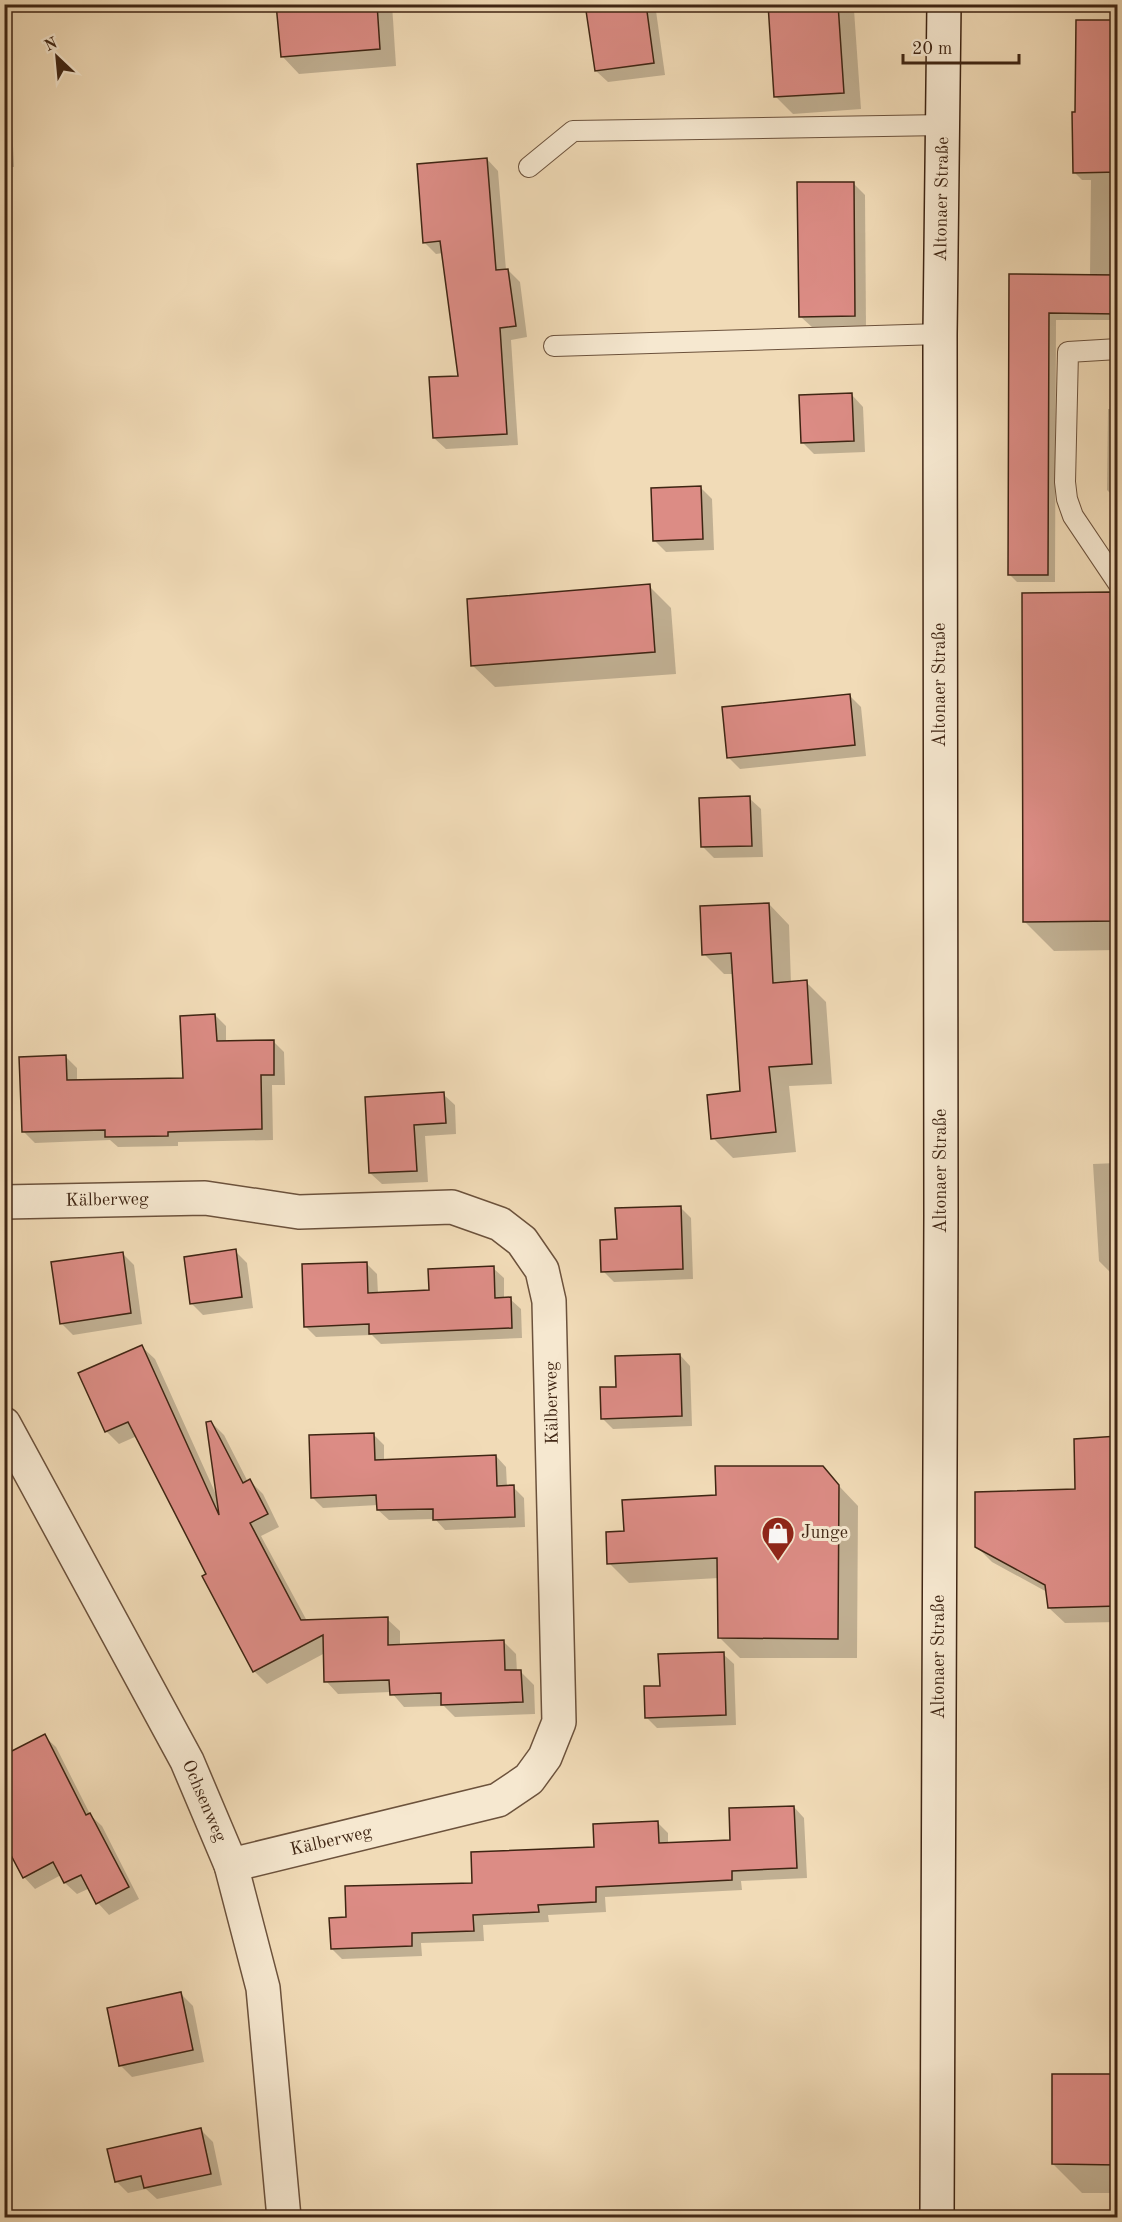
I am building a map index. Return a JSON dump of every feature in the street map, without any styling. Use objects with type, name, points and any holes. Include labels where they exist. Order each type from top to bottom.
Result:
[{"type":"street","name":"Altonaer Straße","points":[[937,2217],[941,1239],[940,334],[944,4]]},
{"type":"street","name":"Kälberweg","points":[[4,1202],[205,1198],[299,1212],[452,1207],[500,1224],[522,1241],[542,1270],[549,1301],[560,1722],[545,1757],[529,1779],[498,1800],[231,1865]]},
{"type":"street","name":"Ochsenweg","points":[[4,1424],[187,1761],[231,1865],[263,1988],[284,2217]]},
{"type":"lane","name":"Altonaer Straße","points":[[529,167],[573,131],[944,125]]},
{"type":"lane","points":[[554,346],[940,334]]},
{"type":"lane","points":[[1118,349],[1068,352],[1065,482],[1072,516],[1118,583]]},
{"type":"building","points":[[276,4],[377,4],[380,49],[281,57]]},
{"type":"building","points":[[585,4],[646,4],[654,63],[595,71]]},
{"type":"building","points":[[768,4],[838,4],[844,93],[774,97]]},
{"type":"building","points":[[1076,20],[1118,20],[1118,172],[1073,173],[1072,112],[1075,112]]},
{"type":"building","points":[[487,158],[496,270],[508,269],[516,326],[500,328],[507,434],[433,438],[429,377],[458,376],[440,241],[423,243],[417,164]]},
{"type":"building","points":[[797,182],[854,182],[855,316],[799,317]]},
{"type":"building","points":[[1009,274],[1118,275],[1118,314],[1049,313],[1048,575],[1008,575]]},
{"type":"building","points":[[852,393],[854,441],[801,443],[799,395]]},
{"type":"building","points":[[701,486],[703,539],[653,541],[651,488]]},
{"type":"building","points":[[650,584],[655,652],[471,666],[467,599]]},
{"type":"building","points":[[1111,592],[1118,595],[1118,921],[1023,922],[1022,593]]},
{"type":"building","points":[[850,694],[855,745],[727,758],[722,707]]},
{"type":"building","points":[[750,796],[752,846],[701,847],[699,798]]},
{"type":"building","points":[[769,903],[773,983],[807,980],[812,1064],[769,1067],[776,1132],[711,1139],[707,1095],[740,1091],[731,953],[702,955],[700,906]]},
{"type":"building","points":[[215,1014],[217,1041],[274,1040],[274,1075],[261,1075],[262,1129],[168,1132],[168,1136],[105,1137],[105,1130],[22,1132],[19,1057],[66,1055],[67,1080],[183,1078],[180,1016]]},
{"type":"building","points":[[444,1092],[446,1123],[414,1125],[417,1171],[369,1173],[365,1097]]},
{"type":"building","points":[[681,1206],[683,1269],[601,1272],[600,1240],[617,1239],[615,1208]]},
{"type":"building","points":[[236,1249],[242,1297],[190,1304],[184,1257]]},
{"type":"building","points":[[123,1252],[131,1313],[60,1324],[51,1262]]},
{"type":"building","points":[[367,1262],[368,1293],[429,1290],[428,1269],[494,1266],[495,1298],[511,1297],[512,1328],[369,1334],[369,1324],[304,1327],[302,1264]]},
{"type":"building","points":[[142,1345],[219,1515],[206,1422],[211,1421],[243,1483],[250,1479],[268,1514],[250,1523],[301,1620],[388,1617],[388,1645],[504,1640],[505,1670],[521,1670],[523,1702],[441,1705],[441,1693],[390,1695],[389,1680],[324,1682],[323,1635],[253,1672],[202,1576],[206,1574],[128,1422],[105,1432],[78,1373]]},
{"type":"building","points":[[680,1354],[682,1416],[601,1419],[600,1387],[616,1387],[615,1356]]},
{"type":"building","points":[[374,1433],[375,1460],[496,1455],[497,1486],[514,1485],[515,1517],[433,1520],[433,1509],[377,1510],[376,1495],[311,1498],[309,1435]]},
{"type":"building","points":[[1118,1436],[1118,1606],[1048,1608],[1045,1585],[975,1547],[975,1492],[1075,1489],[1074,1439]]},
{"type":"building","name":"Junge","points":[[715,1466],[823,1466],[839,1485],[838,1639],[718,1638],[717,1558],[607,1564],[606,1532],[624,1531],[622,1500],[716,1495]]},
{"type":"building","points":[[724,1652],[726,1715],[645,1718],[644,1686],[660,1686],[658,1654]]},
{"type":"building","points":[[45,1734],[86,1815],[90,1813],[129,1887],[96,1904],[81,1875],[64,1883],[53,1862],[23,1878],[4,1842],[4,1755]]},
{"type":"building","points":[[794,1806],[797,1868],[732,1871],[732,1880],[596,1887],[596,1902],[538,1905],[539,1912],[473,1915],[474,1931],[412,1933],[412,1946],[331,1949],[329,1918],[346,1917],[345,1886],[472,1883],[471,1852],[594,1847],[593,1824],[658,1821],[659,1843],[730,1840],[729,1808]]},
{"type":"building","points":[[181,1992],[193,2050],[119,2066],[107,2008]]},
{"type":"building","points":[[1052,2074],[1118,2074],[1118,2165],[1052,2164]]},
{"type":"building","points":[[201,2128],[211,2174],[144,2188],[141,2176],[115,2182],[107,2149]]},
{"type":"place","name":"Junge","points":[[778,1562]]}]
